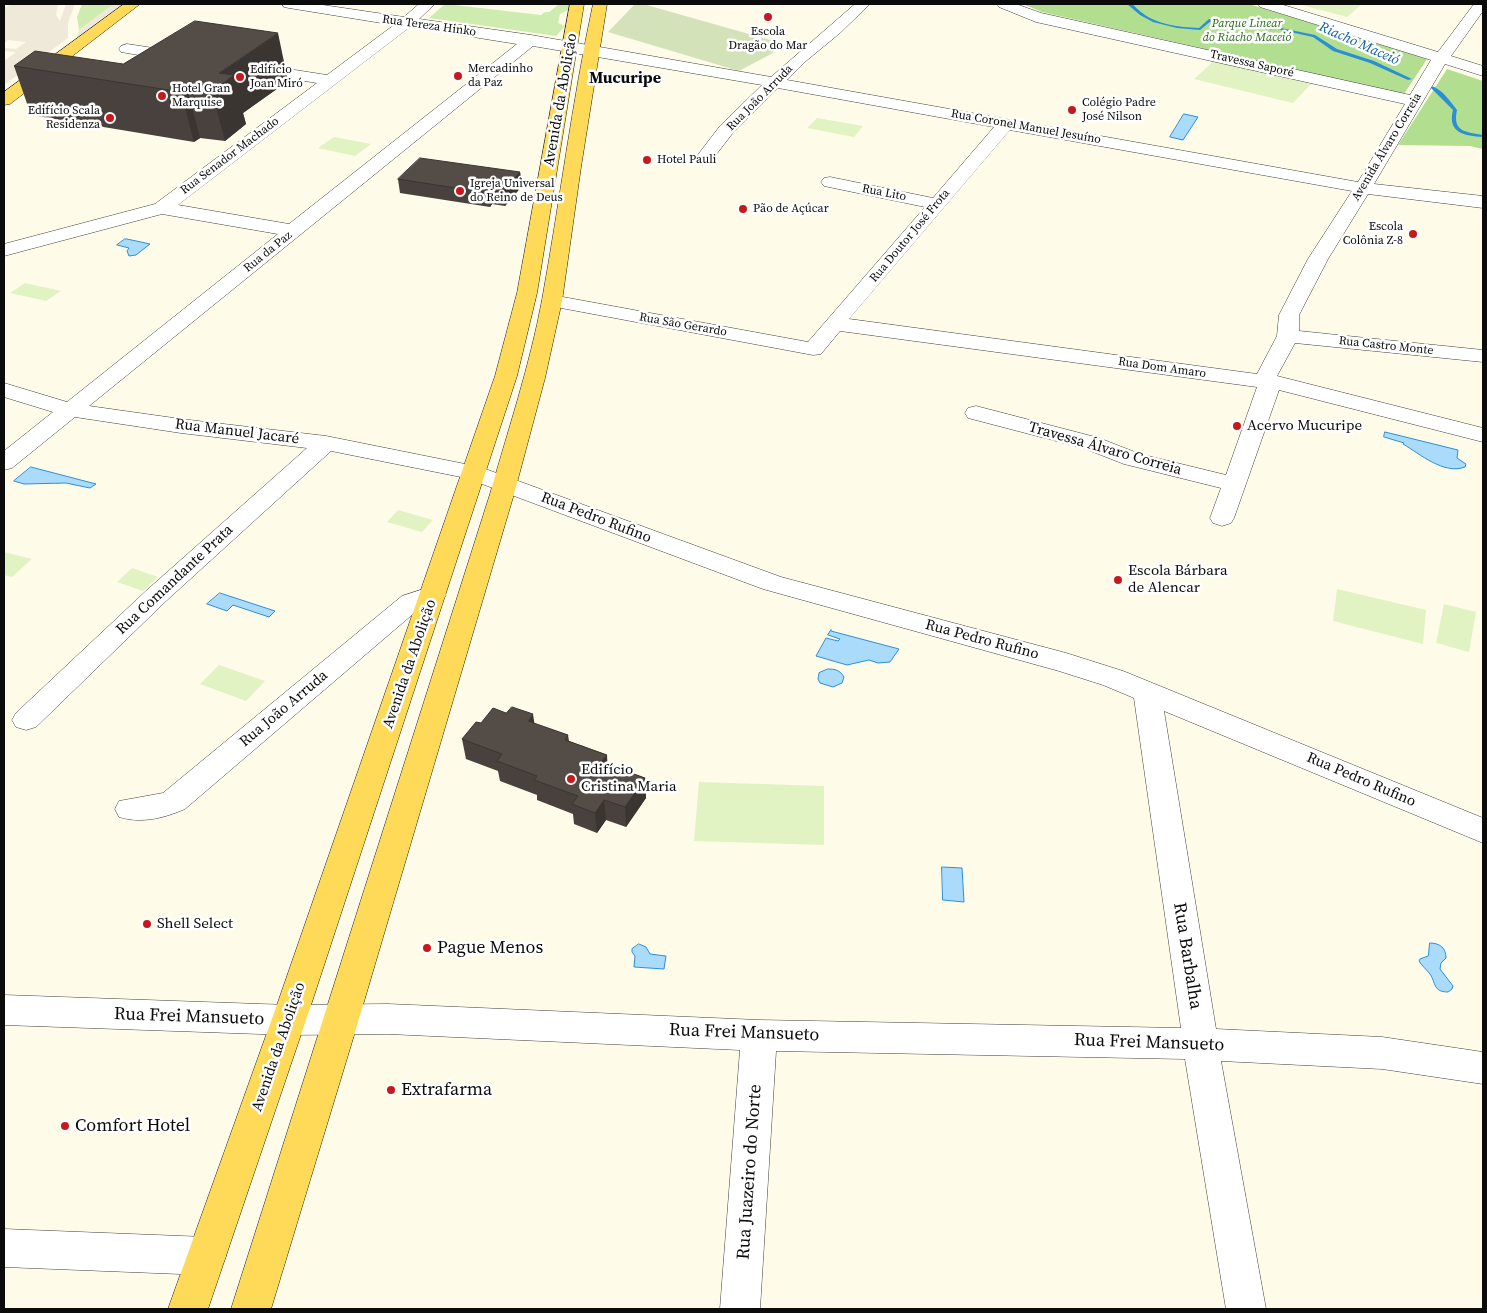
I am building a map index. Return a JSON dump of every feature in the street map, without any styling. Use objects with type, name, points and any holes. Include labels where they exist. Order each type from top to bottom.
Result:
[{"type":"main road","points":[[4,100],[133,4]]},
{"type":"main road","name":"Avenida da Abolição","points":[[188,1309],[289,1020],[433,595],[472,472],[506,376],[527,293],[577,4]]},
{"type":"main road","name":"Avenida da Abolição","points":[[251,1309],[505,483],[552,301],[576,141],[600,4]]},
{"type":"main road","points":[[554,141],[576,141]]},
{"type":"main road","points":[[527,293],[552,301]]},
{"type":"street","name":"Rua Tereza Hinko","points":[[289,4],[311,5],[406,22],[570,46]]},
{"type":"street","name":"Rua Senador Machado","points":[[4,250],[162,208],[428,4]]},
{"type":"street","name":"Rua João Arruda","points":[[706,156],[726,130],[800,58],[835,30],[863,4]]},
{"type":"street","name":"Travessa Saporé","points":[[1004,4],[1036,17],[1414,101]]},
{"type":"street","points":[[1265,4],[1483,71]]},
{"type":"street","name":"Avenida Álvaro Correia","points":[[1222,518],[1266,396],[1266,378],[1288,336],[1289,315],[1318,259],[1363,188],[1414,101],[1481,4]]},
{"type":"street","name":"Rua da Paz","points":[[4,463],[531,40]]},
{"type":"street","name":"Rua Coronel Manuel Jesuíno","points":[[570,46],[1391,193],[1483,202]]},
{"type":"street","points":[[128,49],[193,59]]},
{"type":"street","points":[[231,65],[330,80]]},
{"type":"street","name":"Rua Doutor José Frota","points":[[813,349],[1007,123]]},
{"type":"street","name":"Rua Lito","points":[[830,182],[937,204]]},
{"type":"street","points":[[162,208],[294,231]]},
{"type":"street","name":"Rua São Gerardo","points":[[552,301],[813,349]]},
{"type":"street","name":"Rua Dom Amaro","points":[[836,324],[1277,383],[1483,435]]},
{"type":"street","name":"Rua Castro Monte","points":[[1288,336],[1482,352]]},
{"type":"street","name":"Rua Manuel Jacaré","points":[[4,390],[70,410],[181,426],[326,443],[472,472]]},
{"type":"street","name":"Travessa Álvaro Correia","points":[[976,413],[1091,443],[1132,459],[1233,484]]},
{"type":"street","name":"Rua Comandante Prata","points":[[26,720],[156,596],[326,443]]},
{"type":"street","name":"Rua Pedro Rufino","points":[[472,472],[678,550],[772,583],[1066,663],[1147,691],[1483,830]]},
{"type":"street","name":"Rua João Arruda","points":[[130,809],[159,807],[174,801],[411,602],[433,595]]},
{"type":"street","name":"Rua Barbalha","points":[[1147,691],[1201,1044],[1246,1309]]},
{"type":"street","name":"Rua Frei Mansueto","points":[[4,1010],[289,1020],[342,1018],[759,1035],[1201,1044],[1382,1053],[1483,1068]]},
{"type":"street","name":"Rua Juazeiro do Norte","points":[[740,1309],[759,1035]]},
{"type":"street","points":[[4,1248],[206,1256]]},
{"type":"green space","points":[[82,4],[114,4],[79,30],[77,17]]},
{"type":"green space","points":[[445,4],[541,15],[549,12],[559,4],[571,4],[570,9],[560,14],[558,23],[565,26],[556,36],[429,18]]},
{"type":"green space","points":[[635,4],[643,4],[788,45],[739,71],[608,32]]},
{"type":"green space","name":"Parque Linear do Riacho Maceió","points":[[1023,4],[1249,4],[1427,59],[1404,94],[1042,12]]},
{"type":"green space","points":[[1298,4],[1362,4],[1347,17]]},
{"type":"green space","points":[[1214,61],[1311,84],[1293,103],[1194,79]]},
{"type":"green space","points":[[1447,69],[1483,81],[1483,149],[1470,146],[1398,145]]},
{"type":"green space","points":[[817,118],[863,126],[854,137],[807,128]]},
{"type":"green space","points":[[334,137],[371,144],[355,156],[318,148]]},
{"type":"green space","points":[[25,283],[61,291],[46,301],[10,293]]},
{"type":"green space","points":[[398,510],[433,520],[422,532],[387,522]]},
{"type":"green space","points":[[4,552],[32,559],[12,577],[4,575]]},
{"type":"green space","points":[[132,568],[158,577],[143,591],[117,582]]},
{"type":"green space","points":[[1337,589],[1426,610],[1423,644],[1333,621]]},
{"type":"green space","points":[[1444,604],[1476,612],[1469,652],[1436,643]]},
{"type":"green space","points":[[219,665],[265,681],[246,701],[200,684]]},
{"type":"green space","points":[[699,782],[824,786],[824,845],[694,841]]},
{"type":"shaded area","points":[[12,4],[58,4],[56,15],[60,21],[66,4],[75,4],[68,23],[68,38],[4,85],[4,61],[16,52],[4,51],[4,48],[16,49],[26,42],[8,40],[4,43],[4,8]]},
{"type":"shaded area","points":[[114,4],[125,4],[83,36],[77,37],[79,30]]},
{"type":"water","points":[[1184,114],[1198,117],[1183,140],[1170,137]]},
{"type":"water","points":[[125,239],[150,244],[136,255],[129,256],[127,251],[129,248],[117,245]]},
{"type":"water","points":[[1385,432],[1458,450],[1457,458],[1466,464],[1465,467],[1457,469],[1441,466],[1425,458],[1404,443],[1384,437]]},
{"type":"water","points":[[31,467],[96,484],[90,488],[66,483],[24,484],[14,481]]},
{"type":"water","points":[[220,593],[275,611],[269,617],[233,605],[227,611],[207,604]]},
{"type":"water","points":[[831,630],[899,649],[890,662],[878,663],[869,660],[847,665],[816,656],[826,638],[838,641],[840,639],[828,635]]},
{"type":"water","points":[[828,669],[841,673],[844,677],[842,683],[833,687],[820,683],[818,679],[819,673]]},
{"type":"water","points":[[942,867],[962,868],[964,902],[943,900]]},
{"type":"water","points":[[1430,943],[1439,945],[1445,951],[1446,958],[1441,963],[1440,969],[1453,986],[1448,992],[1437,989],[1430,974],[1419,961],[1428,956]]},
{"type":"water","points":[[639,944],[646,947],[650,954],[666,956],[664,969],[634,967],[635,956],[632,949]]},
{"type":"building","points":[[195,21],[278,33],[219,73],[234,75],[212,92],[187,88],[181,92],[14,66],[35,51],[123,64]]},
{"type":"building","points":[[420,158],[520,172],[503,192],[490,191],[488,193],[398,179]]},
{"type":"building","points":[[512,707],[533,714],[528,721],[568,735],[565,740],[607,755],[601,762],[645,778],[625,807],[604,800],[595,813],[572,804],[578,796],[534,780],[537,776],[497,761],[502,754],[462,739],[476,722],[481,723],[493,708],[506,713]]},
{"type":"waterway","name":"Riacho Maceió","points":[[1129,4],[1147,18],[1161,24],[1177,27],[1200,29],[1210,20],[1231,20],[1262,28],[1281,29],[1314,36],[1335,50],[1372,62],[1410,79]]},
{"type":"waterway","name":"Riacho Maceió","points":[[1433,87],[1455,110],[1453,117],[1456,127],[1465,133],[1483,136]]},
{"type":"place","name":"Escola Dragão do Mar","points":[[768,17]]},
{"type":"place","name":"Mercadinho da Paz","points":[[458,76]]},
{"type":"place","name":"Edifício Joan Miró","points":[[240,77]]},
{"type":"place","name":"Hotel Gran Marquise","points":[[162,96]]},
{"type":"place","name":"Colégio Padre José Nilson","points":[[1072,110]]},
{"type":"place","name":"Edifício Scala Residenza","points":[[110,118]]},
{"type":"place","name":"Hotel Pauli","points":[[647,160]]},
{"type":"place","name":"Igreja Universal do Reino de Deus","points":[[460,191]]},
{"type":"place","name":"Pão de Açúcar","points":[[743,209]]},
{"type":"place","name":"Escola Colônia Z-8","points":[[1413,234]]},
{"type":"place","name":"Acervo Mucuripe","points":[[1237,426]]},
{"type":"place","name":"Escola Bárbara de Alencar","points":[[1118,580]]},
{"type":"place","name":"Edifício Cristina Maria","points":[[571,779]]},
{"type":"place","name":"Shell Select","points":[[147,924]]},
{"type":"place","name":"Pague Menos","points":[[427,948]]},
{"type":"place","name":"Extrafarma","points":[[391,1090]]},
{"type":"place","name":"Comfort Hotel","points":[[65,1126]]},
{"type":"district","name":"Mucuripe","points":[[625,79]]}]
